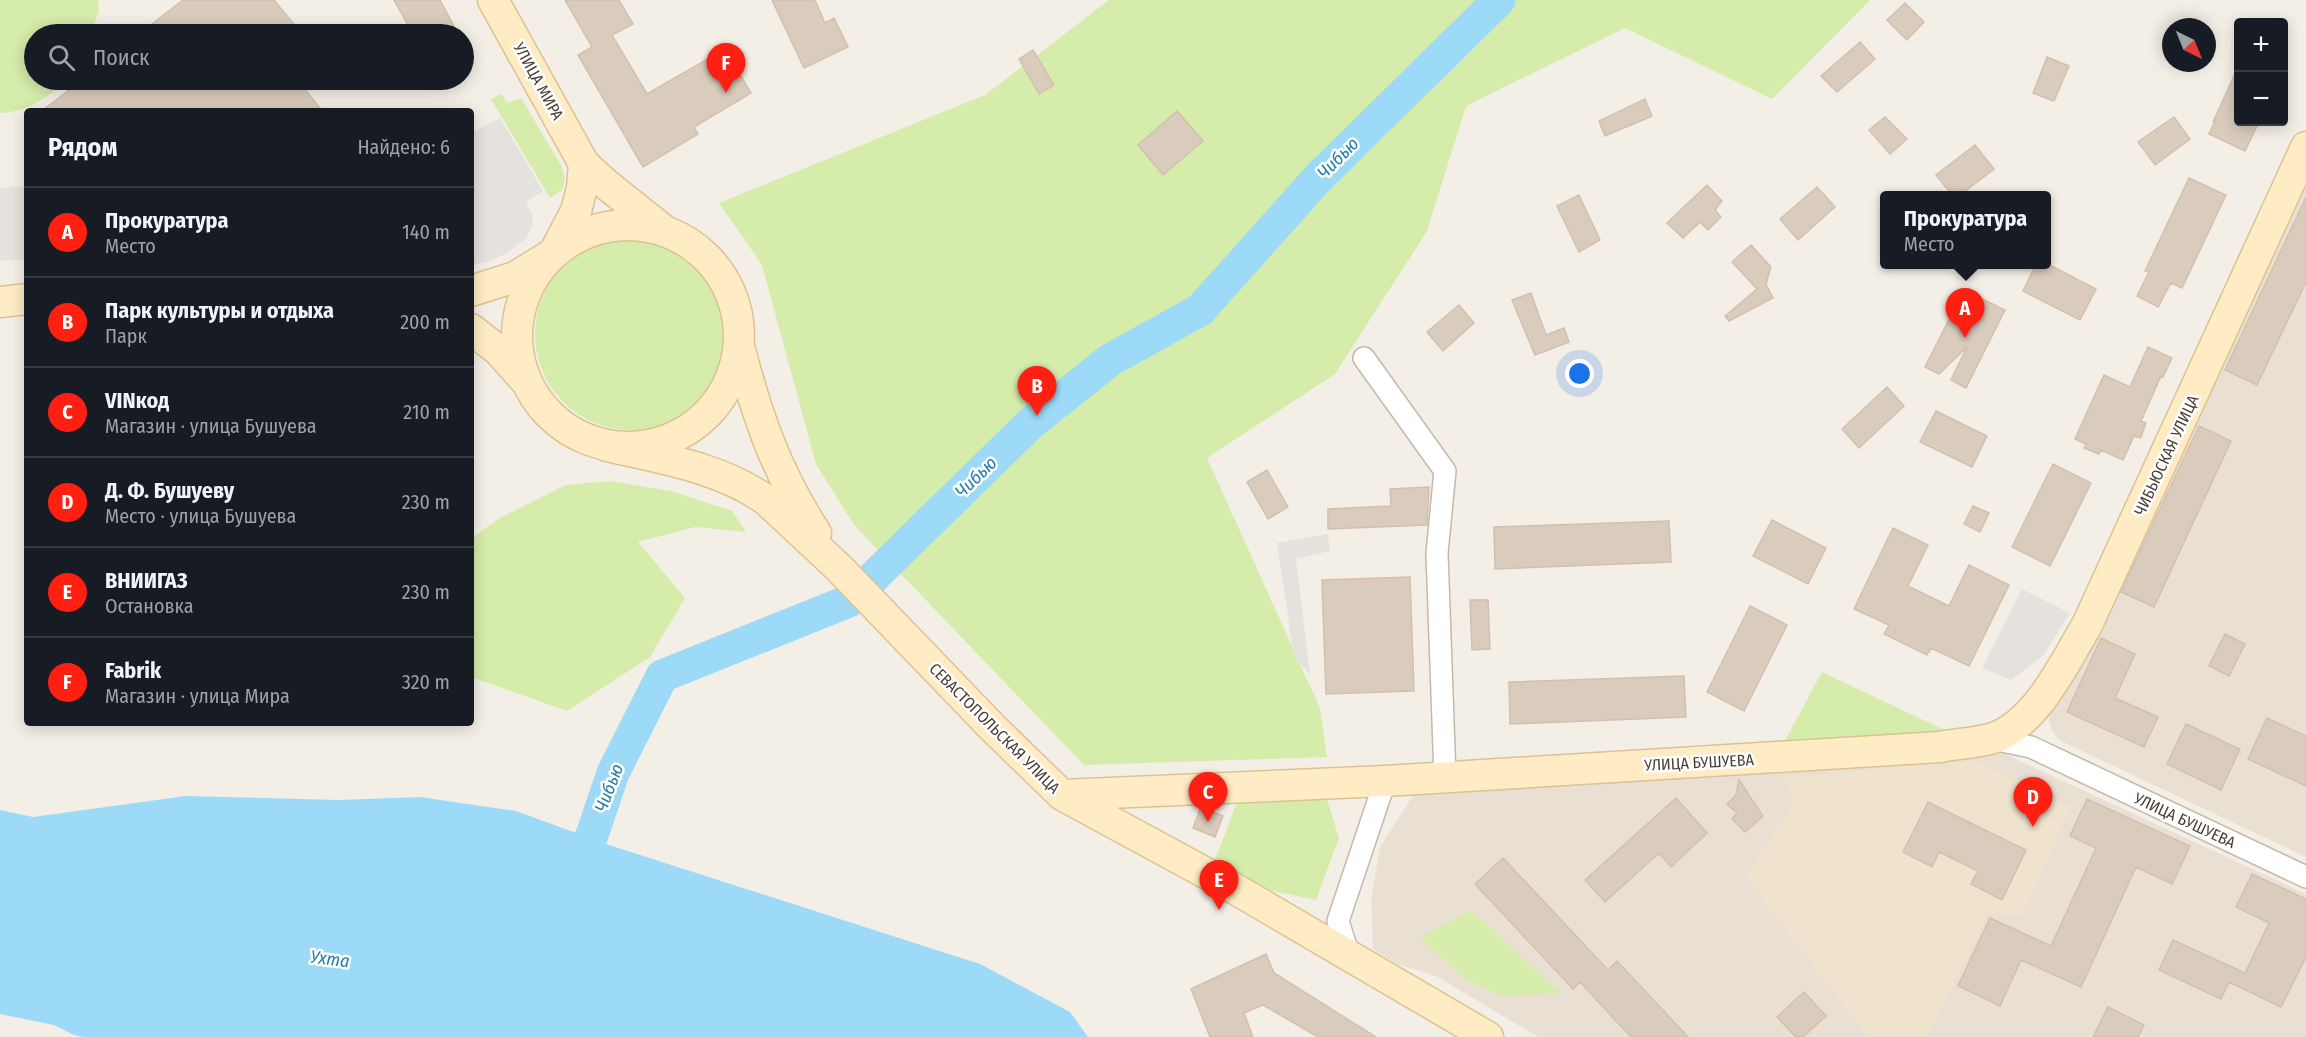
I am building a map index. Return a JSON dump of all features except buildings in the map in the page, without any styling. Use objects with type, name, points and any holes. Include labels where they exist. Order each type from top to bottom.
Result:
[{"type":"main road","name":"УЛИЦА МИРА","points":[[493,0],[584,164],[663,229]]},
{"type":"main road","name":"ЧИБЬЮСКАЯ УЛИЦА","points":[[1992,739],[2016,725],[2047,693],[2087,625],[2306,147]]},
{"type":"main road","points":[[526,382],[517,348],[519,313],[532,280],[554,253],[576,212],[582,188],[584,164]]},
{"type":"main road","points":[[474,290],[515,277],[587,232],[625,224],[663,229],[697,247],[723,276],[738,312],[740,350],[728,387],[705,418],[676,438],[642,448],[607,446],[573,434],[546,412],[526,382],[500,351],[474,331]]},
{"type":"main road","points":[[0,302],[24,299]]},
{"type":"main road","name":"СЕВАСТОПОЛЬСКАЯ УЛИЦА","points":[[740,350],[756,410],[778,466],[806,519],[838,568]]},
{"type":"main road","name":"СЕВАСТОПОЛЬСКАЯ УЛИЦА","points":[[607,446],[708,470],[739,482],[766,500],[838,568],[1034,770],[1062,795],[1237,890],[1488,1037]]},
{"type":"main road","name":"УЛИЦА БУШУЕВА","points":[[1062,795],[1385,781],[1940,747],[1992,739]]},
{"type":"street","points":[[1364,358],[1445,471],[1437,553],[1445,777]]},
{"type":"street","name":"УЛИЦА БУШУЕВА","points":[[1992,739],[2031,747],[2306,877]]},
{"type":"street","points":[[1349,956],[1338,921],[1385,781]]},
{"type":"shaded area","points":[[500,118],[543,191],[526,202],[533,216],[527,238],[505,254],[488,262],[474,264],[474,131]]},
{"type":"shaded area","points":[[2306,157],[2306,857],[2061,741],[2053,733],[2049,722],[2049,710]]},
{"type":"shaded area","points":[[24,186],[24,259],[0,261],[0,188]]},
{"type":"shaded area","points":[[1328,534],[1330,551],[1296,559],[1310,674],[1294,657],[1277,543]]},
{"type":"shaded area","points":[[2022,589],[2070,613],[2043,656],[2011,680],[1982,668]]},
{"type":"shaded area","points":[[1988,746],[2306,894],[2306,1037],[1538,1037],[1436,976],[1397,964],[1373,949],[1371,900],[1380,847],[1410,800],[1428,782]]},
{"type":"shaded area","points":[[1973,760],[2071,806],[2022,916],[1988,913],[1927,1037],[1868,1037],[1746,877],[1794,804],[1786,778]]},
{"type":"green space","points":[[0,0],[98,0],[99,10],[94,24],[24,24],[24,90],[55,90],[28,107],[0,113]]},
{"type":"green space","points":[[1109,0],[1870,0],[1772,99],[1625,28],[1466,106],[1427,231],[1335,374],[1207,458],[1320,708],[1327,757],[1084,765],[854,525],[816,464],[762,265],[719,203],[985,95]]},
{"type":"green space","points":[[502,94],[507,103],[521,98],[561,165],[565,178],[562,190],[550,198],[491,99]]},
{"type":"green space","points":[[622,238],[640,238],[668,245],[699,266],[720,297],[727,334],[720,371],[699,402],[668,423],[640,430],[622,430],[586,419],[557,395],[546,379],[539,362],[535,343],[535,325],[546,289],[570,260],[586,249],[603,242]]},
{"type":"green space","points":[[610,481],[671,491],[732,511],[746,532],[695,527],[638,542],[685,598],[650,657],[567,711],[474,678],[474,537],[498,519],[566,485]]},
{"type":"green space","points":[[1822,672],[1957,736],[1780,750]]},
{"type":"green space","points":[[1327,799],[1339,838],[1316,900],[1255,887],[1214,863],[1237,802]]},
{"type":"green space","points":[[1471,910],[1561,993],[1503,996],[1468,981],[1420,938]]},
{"type":"water","name":"Ухта","points":[[186,796],[339,800],[420,797],[516,811],[609,845],[980,964],[1070,1012],[1088,1037],[84,1037],[74,1035],[54,1025],[0,1014],[0,810],[33,817]]},
{"type":"waterway","name":"Чибью","points":[[577,879],[613,773],[662,676],[849,601],[1031,423],[1110,360],[1200,310],[1319,177],[1499,0]]},
{"type":"place","name":"Fabrik","points":[[726,93]]},
{"type":"place","name":"Прокуратура","points":[[1965,338]]},
{"type":"place","name":"Парк культуры и отдыха","points":[[1037,416]]},
{"type":"place","name":"VINкод","points":[[1208,822]]},
{"type":"place","name":"Д. Ф. Бушуеву","points":[[2033,827]]},
{"type":"place","name":"ВНИИГАЗ","points":[[1219,910]]}]
